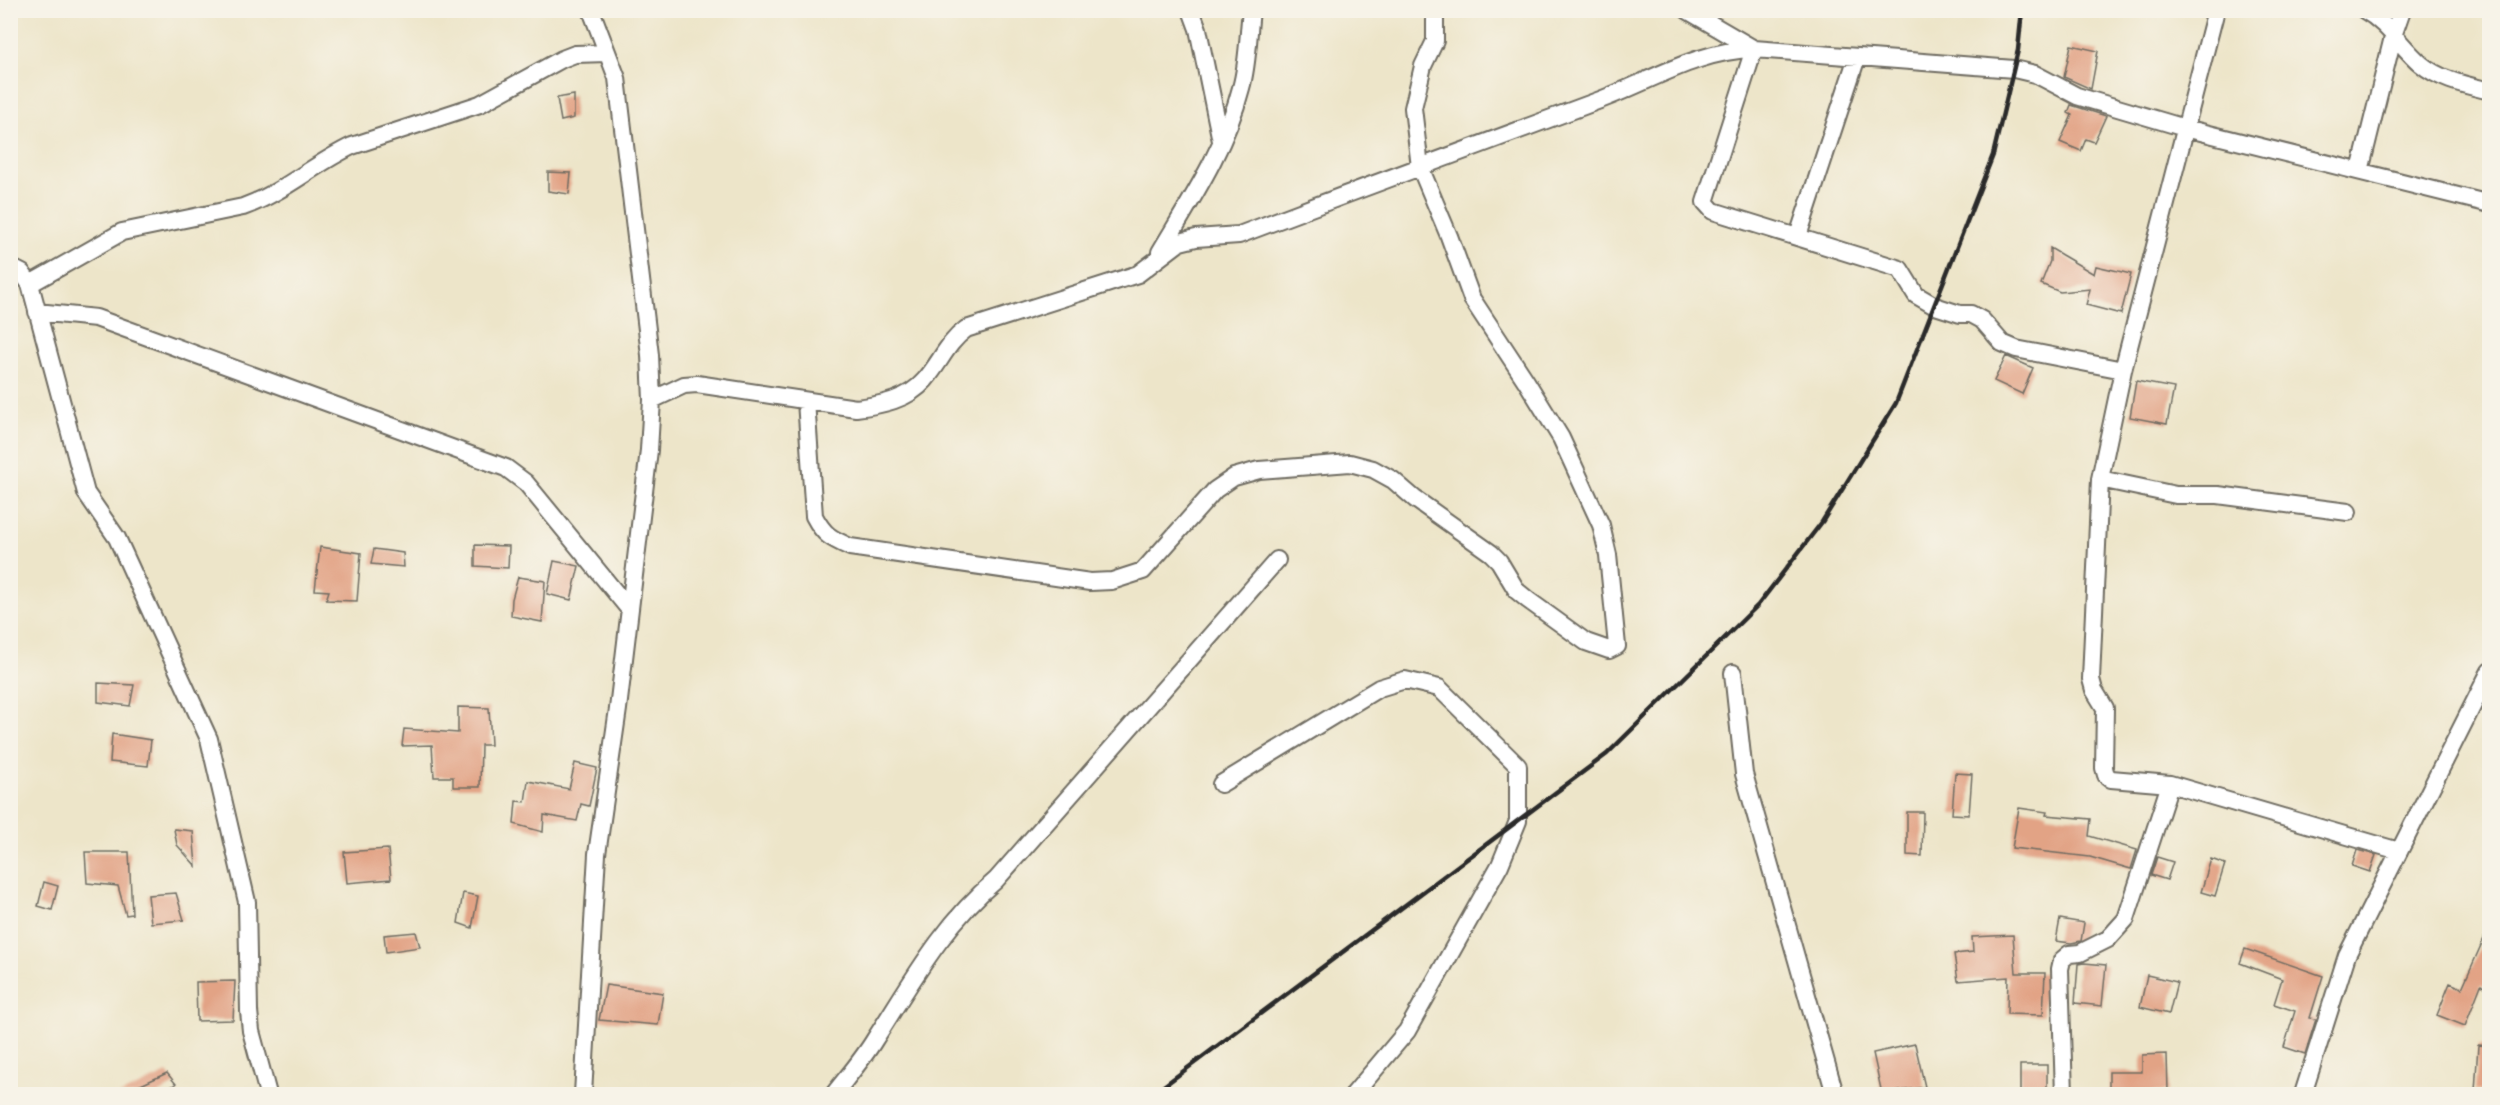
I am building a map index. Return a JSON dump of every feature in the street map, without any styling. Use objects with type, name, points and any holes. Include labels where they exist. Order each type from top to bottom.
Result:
[{"type":"street","points":[[583,1095],[597,854],[618,709],[649,450],[652,400],[650,355],[617,78],[591,10]]},
{"type":"street","points":[[1191,10],[1198,29],[1221,142]]},
{"type":"street","points":[[1154,263],[1214,161],[1242,87],[1251,10]]},
{"type":"street","points":[[806,400],[814,516],[823,532],[850,547],[1089,582],[1112,581],[1143,571],[1215,490],[1234,477],[1259,470],[1350,463],[1373,469],[1394,480],[1415,499],[1491,553],[1499,561],[1516,591],[1586,642],[1609,650],[1617,646],[1608,555],[1601,525],[1561,438],[1472,299],[1420,167],[1413,108],[1424,66],[1435,41],[1435,10]]},
{"type":"street","points":[[1687,10],[1754,49]]},
{"type":"street","points":[[2216,10],[2123,370],[2100,479],[2091,679],[2094,690],[2105,708],[2104,768],[2106,775],[2111,779],[2170,784],[2399,851]]},
{"type":"street","points":[[2364,10],[2394,33],[2421,64],[2435,74],[2454,82],[2490,91]]},
{"type":"street","points":[[2360,171],[2394,33],[2402,10]]},
{"type":"street","points":[[652,400],[684,385],[697,384],[856,408],[880,405],[906,396],[924,381],[954,338],[966,329],[1138,274],[1180,242],[1196,238],[1239,235],[1631,89],[1711,54],[1730,49],[2014,69],[2035,74],[2077,96],[2185,128],[2490,204]]},
{"type":"street","points":[[1754,49],[1705,202],[1713,212],[1900,268],[1916,295],[1935,306],[1982,320],[2002,343],[2016,349],[2123,370]]},
{"type":"street","points":[[30,284],[122,232],[243,207],[260,201],[335,154],[352,146],[480,104],[575,54],[607,53]]},
{"type":"street","points":[[1798,236],[1857,57]]},
{"type":"street","points":[[10,267],[22,273],[30,284],[86,493],[117,538],[209,739],[247,902],[251,1031],[268,1095]]},
{"type":"street","points":[[37,312],[96,318],[506,468],[526,483],[629,609]]},
{"type":"street","points":[[2100,479],[2176,495],[2218,495],[2348,512]]},
{"type":"street","points":[[834,1095],[873,1042],[924,962],[954,922],[974,898],[996,880],[1276,560]]},
{"type":"street","points":[[2303,1095],[2347,955],[2490,671]]},
{"type":"street","points":[[1733,673],[1744,774],[1835,1095]]},
{"type":"street","points":[[1221,784],[1379,688],[1405,680],[1439,688],[1518,766],[1518,821],[1500,865],[1407,1031],[1354,1095]]},
{"type":"street","points":[[2064,1095],[2060,969],[2062,960],[2069,954],[2080,953],[2108,939],[2126,918],[2170,784]]},
{"type":"building","points":[[2071,45],[2098,51],[2091,89],[2064,77]]},
{"type":"building","points":[[574,95],[574,118],[561,121],[557,98]]},
{"type":"building","points":[[2071,105],[2106,116],[2094,142],[2086,139],[2081,151],[2060,142],[2072,115],[2068,113]]},
{"type":"building","points":[[548,172],[571,173],[569,194],[548,191]]},
{"type":"building","points":[[2050,248],[2094,274],[2096,266],[2131,274],[2121,314],[2086,305],[2090,289],[2060,292],[2041,284],[2050,261]]},
{"type":"building","points":[[2006,356],[2033,368],[2022,394],[1994,381]]},
{"type":"building","points":[[2136,381],[2174,388],[2167,424],[2130,417]]},
{"type":"building","points":[[475,545],[509,546],[508,568],[475,566]]},
{"type":"building","points":[[320,547],[361,553],[357,601],[326,600],[329,591],[315,590]]},
{"type":"building","points":[[374,549],[403,553],[404,567],[371,564]]},
{"type":"building","points":[[554,561],[579,566],[571,600],[547,594]]},
{"type":"building","points":[[518,577],[545,581],[542,622],[511,616],[512,599]]},
{"type":"building","points":[[98,683],[134,685],[130,706],[98,702]]},
{"type":"building","points":[[458,707],[489,708],[491,745],[481,745],[480,787],[453,787],[453,777],[434,777],[432,745],[402,746],[404,729],[458,733]]},
{"type":"building","points":[[112,734],[151,740],[148,766],[110,762]]},
{"type":"building","points":[[575,763],[597,768],[589,806],[581,804],[577,821],[544,815],[543,832],[514,824],[516,801],[525,802],[528,781],[569,789]]},
{"type":"building","points":[[1955,773],[1972,774],[1969,815],[1952,814]]},
{"type":"building","points":[[2019,808],[2047,812],[2046,815],[2091,819],[2089,836],[2137,850],[2131,869],[2090,857],[2012,848]]},
{"type":"building","points":[[1907,812],[1923,812],[1922,856],[1907,855]]},
{"type":"building","points":[[174,829],[193,831],[196,866],[177,845]]},
{"type":"building","points":[[388,849],[391,879],[347,883],[344,852]]},
{"type":"building","points":[[2357,850],[2376,855],[2370,872],[2352,866]]},
{"type":"building","points":[[85,852],[129,852],[132,914],[126,915],[118,886],[87,883]]},
{"type":"building","points":[[2157,857],[2173,862],[2167,880],[2151,875]]},
{"type":"building","points":[[2211,859],[2225,864],[2215,896],[2201,892]]},
{"type":"building","points":[[44,882],[58,886],[52,910],[38,906]]},
{"type":"building","points":[[176,893],[184,920],[151,923],[148,895]]},
{"type":"building","points":[[463,893],[478,896],[472,928],[458,923]]},
{"type":"building","points":[[2060,919],[2084,923],[2081,941],[2071,943],[2056,941]]},
{"type":"building","points":[[2490,925],[2490,978],[2485,987],[2481,985],[2465,1026],[2437,1015],[2450,983],[2462,988]]},
{"type":"building","points":[[416,932],[420,947],[386,952],[384,935]]},
{"type":"building","points":[[2013,935],[2016,973],[2045,973],[2043,1015],[2007,1014],[2008,977],[1958,981],[1954,954],[1973,952],[1972,937]]},
{"type":"building","points":[[2245,949],[2323,976],[2310,1018],[2316,1019],[2305,1054],[2284,1047],[2295,1011],[2274,1004],[2282,979],[2240,963]]},
{"type":"building","points":[[2078,964],[2106,965],[2102,1006],[2075,1003]]},
{"type":"building","points":[[2147,975],[2177,982],[2169,1014],[2140,1007]]},
{"type":"building","points":[[235,981],[233,1020],[197,1021],[196,982]]},
{"type":"building","points":[[606,985],[663,993],[658,1025],[599,1020]]},
{"type":"building","points":[[1915,1044],[1925,1087],[1882,1094],[1873,1053]]},
{"type":"building","points":[[2478,1045],[2490,1046],[2490,1092],[2475,1091]]},
{"type":"building","points":[[2167,1054],[2168,1092],[2109,1094],[2109,1072],[2142,1072],[2142,1055]]},
{"type":"building","points":[[2020,1065],[2047,1065],[2047,1094],[2020,1094]]},
{"type":"building","points":[[167,1073],[176,1084],[157,1095],[119,1095]]},
{"type":"railway","points":[[1153,1094],[1607,754],[1758,605],[1822,522],[1896,403],[1993,155],[2018,50],[2022,10]]}]
